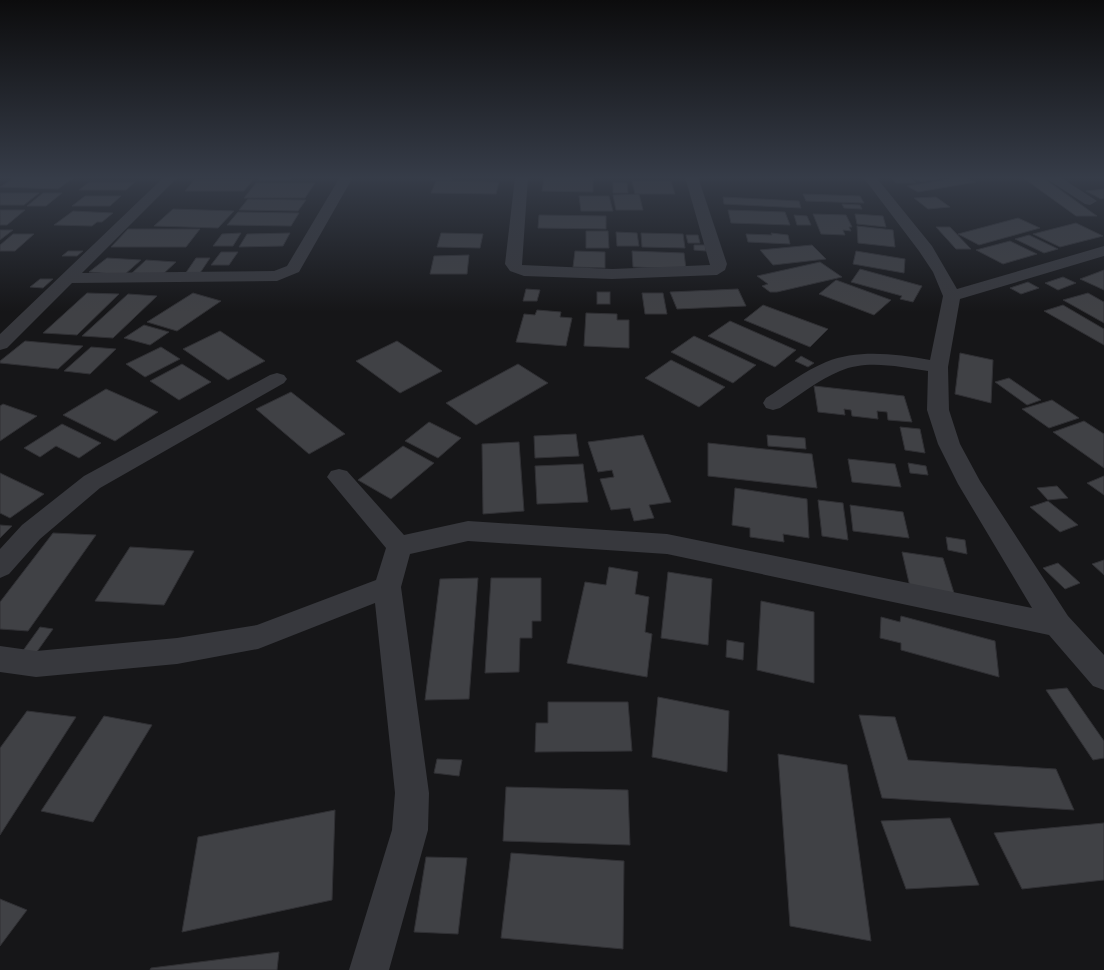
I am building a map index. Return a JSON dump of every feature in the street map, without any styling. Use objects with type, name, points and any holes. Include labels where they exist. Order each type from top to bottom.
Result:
[{"type":"street","points":[[0,344],[124,222]]},
{"type":"street","points":[[68,278],[277,276],[293,269],[320,222]]},
{"type":"street","points":[[517,222],[513,264],[516,268],[524,271],[612,274],[717,270],[719,264],[706,222]]},
{"type":"street","points":[[905,222],[941,272],[952,296],[938,367],[938,410],[949,444],[970,484],[1058,625],[1104,676]]},
{"type":"street","points":[[952,296],[1104,250]]},
{"type":"street","points":[[773,402],[833,366],[855,360],[889,360],[938,367]]},
{"type":"street","points":[[0,567],[31,532],[92,482],[277,380]]},
{"type":"street","points":[[339,477],[399,546]]},
{"type":"street","points":[[399,546],[468,531],[667,544],[1058,625]]},
{"type":"street","points":[[369,970],[410,830],[412,792],[387,587],[399,546]]},
{"type":"street","points":[[0,659],[36,664],[177,651],[258,637],[387,587]]},
{"type":"building","points":[[0,222],[10,222],[7,225],[0,225]]},
{"type":"building","points":[[58,222],[97,222],[92,226],[54,225]]},
{"type":"building","points":[[158,222],[223,222],[218,228],[154,226]]},
{"type":"building","points":[[229,222],[293,222],[291,226],[227,225]]},
{"type":"building","points":[[538,222],[606,222],[606,229],[538,228]]},
{"type":"building","points":[[789,222],[790,225],[731,223]]},
{"type":"building","points":[[796,222],[810,222],[811,225],[797,225]]},
{"type":"building","points":[[816,222],[850,222],[852,227],[849,227],[851,231],[843,230],[845,235],[821,234]]},
{"type":"building","points":[[857,222],[885,222],[886,227],[857,224]]},
{"type":"building","points":[[1002,222],[1027,222],[1040,228],[979,245],[958,234]]},
{"type":"building","points":[[1076,223],[1103,236],[1060,247],[1033,234]]},
{"type":"building","points":[[857,226],[893,230],[895,247],[858,243]]},
{"type":"building","points":[[936,227],[950,227],[971,249],[956,249]]},
{"type":"building","points":[[128,229],[200,229],[186,247],[111,247]]},
{"type":"building","points":[[0,230],[13,230],[0,240]]},
{"type":"building","points":[[586,231],[608,231],[609,248],[586,248]]},
{"type":"building","points":[[616,232],[637,233],[639,246],[617,246]]},
{"type":"building","points":[[241,233],[233,246],[213,246],[222,234]]},
{"type":"building","points":[[290,233],[283,246],[239,247],[247,234]]},
{"type":"building","points":[[441,233],[483,234],[480,248],[437,247]]},
{"type":"building","points":[[641,233],[683,234],[685,248],[642,247]]},
{"type":"building","points":[[771,233],[788,235],[790,244],[748,242],[746,234],[772,235]]},
{"type":"building","points":[[13,234],[34,234],[15,251],[0,251],[0,245]]},
{"type":"building","points":[[686,235],[698,235],[700,243],[688,243]]},
{"type":"building","points":[[1029,235],[1058,249],[1044,253],[1015,239]]},
{"type":"building","points":[[1010,241],[1037,254],[1003,264],[976,250]]},
{"type":"building","points":[[694,245],[705,245],[706,251],[694,250]]},
{"type":"building","points":[[812,245],[826,259],[773,265],[760,250]]},
{"type":"building","points":[[68,251],[83,251],[77,256],[62,256]]},
{"type":"building","points":[[575,251],[605,252],[605,268],[573,267]]},
{"type":"building","points":[[632,251],[684,253],[686,269],[633,267]]},
{"type":"building","points":[[856,251],[905,259],[904,273],[853,264]]},
{"type":"building","points":[[221,252],[238,252],[229,265],[211,265]]},
{"type":"building","points":[[469,255],[467,274],[430,274],[434,256]]},
{"type":"building","points":[[107,258],[141,260],[124,275],[89,272]]},
{"type":"building","points":[[196,258],[210,258],[200,273],[185,274]]},
{"type":"building","points":[[146,260],[176,262],[162,275],[132,273]]},
{"type":"building","points":[[820,262],[842,277],[770,292],[762,286],[768,284],[757,276]]},
{"type":"building","points":[[860,269],[922,286],[913,302],[900,299],[902,296],[851,282]]},
{"type":"building","points":[[1104,270],[1104,290],[1080,279]]},
{"type":"building","points":[[1063,277],[1076,283],[1058,290],[1045,283]]},
{"type":"building","points":[[40,279],[53,279],[43,288],[30,287]]},
{"type":"building","points":[[836,280],[891,300],[874,315],[819,294]]},
{"type":"building","points":[[1028,282],[1039,288],[1021,294],[1010,288]]},
{"type":"building","points":[[526,289],[540,290],[537,301],[523,301]]},
{"type":"building","points":[[738,289],[746,306],[677,309],[670,292]]},
{"type":"building","points":[[597,292],[610,292],[610,304],[597,304]]},
{"type":"building","points":[[87,293],[119,294],[77,335],[43,333]]},
{"type":"building","points":[[193,293],[221,301],[177,331],[147,322]]},
{"type":"building","points":[[642,293],[663,293],[667,314],[645,314]]},
{"type":"building","points":[[1088,293],[1104,302],[1104,323],[1063,300]]},
{"type":"building","points":[[128,294],[157,296],[113,338],[82,336]]},
{"type":"building","points":[[763,305],[828,329],[810,347],[744,320]]},
{"type":"building","points":[[1063,305],[1104,329],[1104,345],[1044,311]]},
{"type":"building","points":[[537,310],[561,312],[560,317],[572,318],[566,346],[516,342],[524,314],[535,315]]},
{"type":"building","points":[[586,313],[617,314],[617,320],[629,320],[629,348],[584,346]]},
{"type":"building","points":[[730,321],[796,350],[775,367],[708,336]]},
{"type":"building","points":[[144,325],[169,332],[150,345],[124,338]]},
{"type":"building","points":[[220,331],[265,361],[228,380],[183,349]]},
{"type":"building","points":[[694,336],[756,365],[733,383],[671,352]]},
{"type":"building","points":[[25,341],[83,346],[58,369],[0,363],[0,361]]},
{"type":"building","points":[[397,341],[442,371],[400,393],[356,361]]},
{"type":"building","points":[[91,347],[116,349],[90,374],[64,371]]},
{"type":"building","points":[[161,347],[180,359],[145,377],[126,364]]},
{"type":"building","points":[[960,353],[993,360],[991,403],[955,394]]},
{"type":"building","points":[[801,356],[814,363],[808,367],[795,361]]},
{"type":"building","points":[[671,360],[725,387],[699,407],[645,378]]},
{"type":"building","points":[[182,364],[211,382],[179,400],[150,381]]},
{"type":"building","points":[[518,364],[548,383],[476,425],[446,403]]},
{"type":"building","points":[[1009,378],[1041,400],[1027,405],[995,382]]},
{"type":"building","points":[[814,386],[904,396],[912,422],[888,420],[887,412],[877,411],[878,419],[852,416],[851,410],[844,409],[845,415],[818,412]]},
{"type":"building","points":[[106,389],[158,412],[115,441],[63,415]]},
{"type":"building","points":[[291,392],[345,434],[309,454],[256,409]]},
{"type":"building","points":[[1052,400],[1079,418],[1049,428],[1022,409]]},
{"type":"building","points":[[3,404],[37,416],[0,441],[0,406]]},
{"type":"building","points":[[1084,421],[1104,434],[1104,468],[1053,432]]},
{"type":"building","points":[[429,422],[461,438],[438,458],[405,441]]},
{"type":"building","points":[[62,424],[101,443],[79,458],[56,446],[40,457],[24,448]]},
{"type":"building","points":[[900,427],[920,429],[925,453],[905,450]]},
{"type":"building","points":[[576,434],[579,456],[535,458],[534,436]]},
{"type":"building","points":[[643,435],[671,502],[649,505],[654,518],[634,521],[630,508],[611,510],[600,479],[614,477],[612,470],[598,472],[588,442]]},
{"type":"building","points":[[767,435],[805,438],[806,449],[768,446]]},
{"type":"building","points":[[519,442],[524,511],[483,514],[482,444]]},
{"type":"building","points":[[708,443],[812,454],[817,488],[708,476]]},
{"type":"building","points":[[403,446],[434,463],[391,499],[358,480]]},
{"type":"building","points":[[848,459],[895,464],[901,487],[852,482]]},
{"type":"building","points":[[908,463],[926,466],[928,475],[910,473]]},
{"type":"building","points":[[583,464],[588,502],[537,504],[535,466]]},
{"type":"building","points":[[0,473],[44,494],[10,518],[0,513]]},
{"type":"building","points":[[1104,476],[1104,495],[1087,483]]},
{"type":"building","points":[[1057,486],[1068,498],[1048,500],[1037,488]]},
{"type":"building","points":[[735,488],[807,499],[809,538],[783,534],[784,542],[750,537],[750,528],[732,525]]},
{"type":"building","points":[[818,500],[843,503],[848,540],[822,536]]},
{"type":"building","points":[[1048,501],[1078,525],[1060,532],[1030,507]]},
{"type":"building","points":[[850,505],[903,512],[909,538],[853,531]]},
{"type":"building","points":[[0,525],[12,526],[0,538]]},
{"type":"building","points":[[53,533],[96,535],[28,631],[0,629],[0,602]]},
{"type":"building","points":[[946,537],[965,540],[967,554],[948,550]]},
{"type":"building","points":[[130,547],[194,551],[164,605],[95,601]]},
{"type":"building","points":[[902,552],[943,558],[954,593],[910,587]]},
{"type":"building","points":[[1104,560],[1104,575],[1092,564]]},
{"type":"building","points":[[1058,563],[1080,583],[1065,589],[1043,568]]},
{"type":"building","points":[[609,567],[638,572],[635,594],[649,597],[645,632],[652,634],[647,677],[567,663],[585,582],[606,585]]},
{"type":"building","points":[[668,572],[712,579],[708,645],[661,638]]},
{"type":"building","points":[[478,578],[469,699],[425,700],[440,579]]},
{"type":"building","points":[[491,578],[541,578],[541,621],[532,621],[532,638],[520,638],[519,672],[485,673]]},
{"type":"building","points":[[761,601],[814,612],[814,683],[757,670]]},
{"type":"building","points":[[901,616],[995,641],[999,677],[901,650],[901,643],[880,638],[881,617],[900,622]]},
{"type":"building","points":[[40,627],[53,629],[36,653],[22,652]]},
{"type":"building","points":[[727,640],[744,643],[743,660],[726,657]]},
{"type":"building","points":[[1067,688],[1104,741],[1104,758],[1093,760],[1046,690]]},
{"type":"building","points":[[658,697],[729,711],[727,772],[652,757]]},
{"type":"building","points":[[548,702],[628,702],[632,751],[535,752],[536,723],[548,723]]},
{"type":"building","points":[[27,711],[76,717],[0,835],[0,748]]},
{"type":"building","points":[[859,715],[895,717],[908,760],[1056,769],[1074,810],[882,798]]},
{"type":"building","points":[[104,716],[152,725],[93,822],[41,811]]},
{"type":"building","points":[[778,754],[847,765],[871,941],[790,926]]},
{"type":"building","points":[[437,759],[462,760],[459,776],[434,773]]},
{"type":"building","points":[[506,787],[628,790],[630,845],[503,841]]},
{"type":"building","points":[[335,810],[332,900],[182,932],[198,837]]},
{"type":"building","points":[[950,818],[979,885],[906,889],[881,821]]},
{"type":"building","points":[[1104,823],[1104,880],[1022,889],[994,833]]},
{"type":"building","points":[[511,853],[624,861],[623,949],[501,938]]},
{"type":"building","points":[[426,857],[467,858],[458,934],[414,932]]},
{"type":"building","points":[[0,899],[27,910],[0,946]]},
{"type":"building","points":[[279,952],[277,970],[150,970],[151,968]]}]
